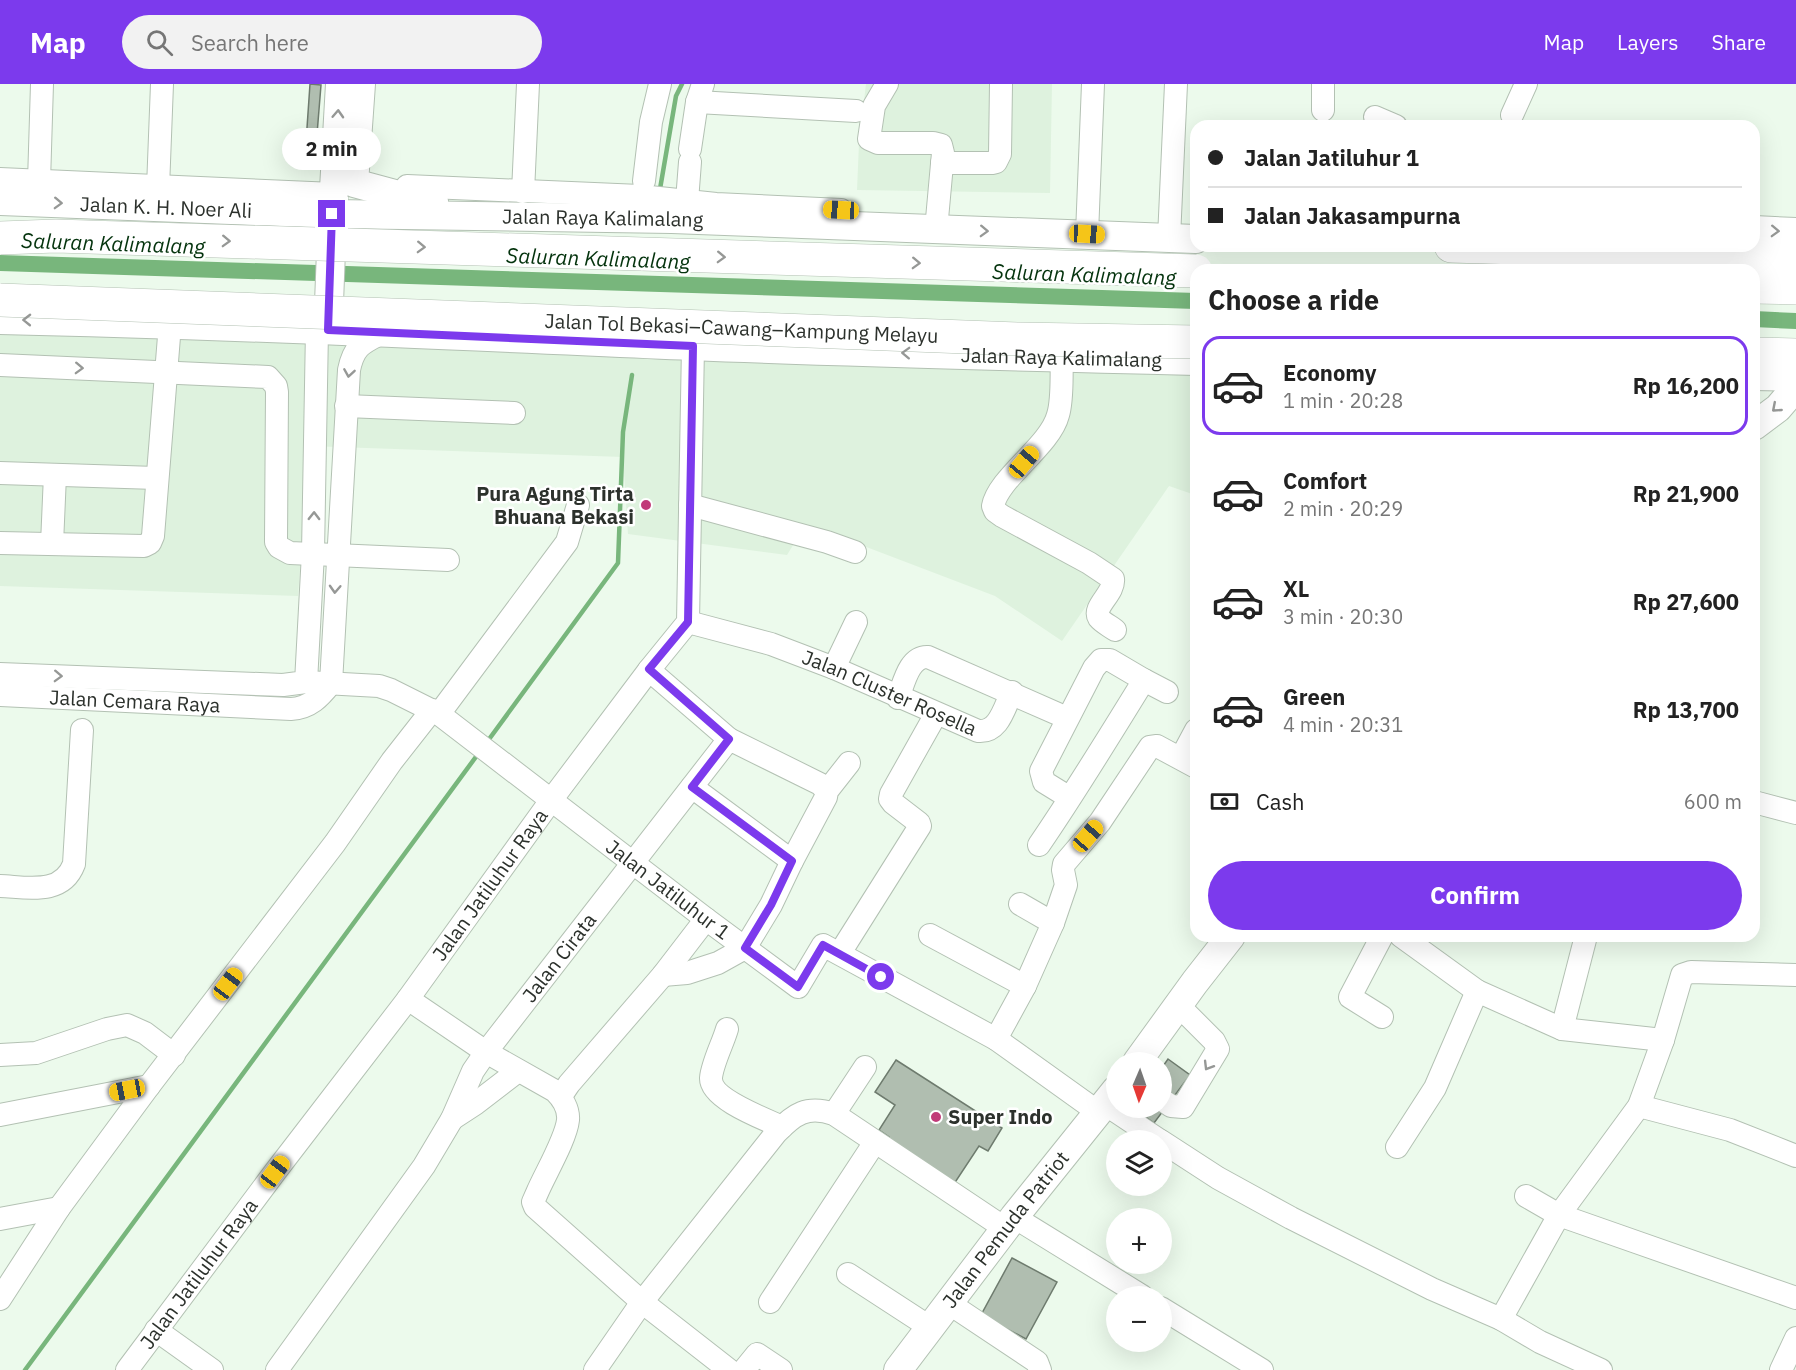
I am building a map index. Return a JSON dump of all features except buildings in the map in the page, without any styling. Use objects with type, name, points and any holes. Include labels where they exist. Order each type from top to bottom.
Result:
[{"type":"highway","points":[[0,238],[68,236],[1190,271]]},
{"type":"highway","points":[[1658,252],[1796,256]]},
{"type":"highway","points":[[1760,287],[1796,288]]},
{"type":"highway","name":"Jalan Tol Bekasi–Cawang–Kampung Melayu","points":[[0,300],[1018,339],[1190,342]]},
{"type":"highway","points":[[1760,354],[1796,355]]},
{"type":"main road","points":[[0,320],[322,330],[326,207],[340,84]]},
{"type":"main road","points":[[361,84],[354,183],[406,197],[513,198],[548,217]]},
{"type":"main road","name":"Jalan K. H. Noer Ali","points":[[0,201],[326,207]]},
{"type":"main road","name":"Jalan Raya Kalimalang","points":[[326,207],[548,217],[686,210],[936,222],[1182,239]]},
{"type":"main road","points":[[1760,230],[1796,232]]},
{"type":"main road","name":"Jalan Raya Kalimalang","points":[[322,330],[693,346],[1062,359],[1190,361]]},
{"type":"main road","points":[[1760,376],[1796,377]]},
{"type":"main road","points":[[1760,422],[1778,408],[1796,387]]},
{"type":"main road","points":[[1144,1052],[1226,942]]},
{"type":"main road","name":"Jalan Pemuda Patriot","points":[[898,1370],[1106,1102]]},
{"type":"street","points":[[39,182],[42,84]]},
{"type":"street","points":[[158,188],[162,84]]},
{"type":"street","points":[[528,84],[513,198],[639,196],[686,210],[841,210]]},
{"type":"street","points":[[644,181],[651,122],[660,84]]},
{"type":"street","points":[[886,84],[874,106],[870,141],[938,144],[943,148],[936,222]]},
{"type":"street","points":[[942,163],[992,164],[996,162],[1000,154],[1001,84]]},
{"type":"street","points":[[1087,234],[1093,84]]},
{"type":"street","points":[[1176,84],[1182,239]]},
{"type":"street","points":[[1323,84],[1323,110]]},
{"type":"street","points":[[1512,115],[1526,84]]},
{"type":"street","points":[[686,210],[690,156],[700,93],[856,111]]},
{"type":"street","points":[[1375,117],[1382,120]]},
{"type":"street","points":[[0,179],[158,188],[326,207]]},
{"type":"street","points":[[0,543],[147,545],[153,536],[170,324]]},
{"type":"street","points":[[306,682],[322,330]]},
{"type":"street","points":[[331,683],[348,375],[352,356],[359,345],[384,332]]},
{"type":"street","points":[[688,622],[693,346]]},
{"type":"street","points":[[1062,359],[1058,415],[1052,429],[998,493],[993,506],[995,511],[1002,516],[1089,563],[1113,579],[1113,587],[1097,611],[1101,620],[1115,630]]},
{"type":"street","points":[[0,365],[167,367],[262,376],[273,380],[277,392],[276,542],[279,547],[290,553],[448,560]]},
{"type":"street","points":[[346,406],[514,413]]},
{"type":"street","points":[[0,473],[156,478]]},
{"type":"street","points":[[52,544],[55,475]]},
{"type":"street","points":[[0,1299],[59,1208],[335,843],[392,761],[436,712],[567,542],[578,505]]},
{"type":"street","points":[[690,505],[827,542],[855,552]]},
{"type":"street","name":"Jalan Cluster Rosella","points":[[688,622],[748,637],[834,668],[898,698],[978,731],[987,731],[998,722],[1012,692]]},
{"type":"street","name":"Jalan Jatiluhur Raya","points":[[127,1370],[408,999],[649,669],[688,622]]},
{"type":"street","points":[[834,668],[856,622]]},
{"type":"street","points":[[898,698],[912,665],[923,656],[1012,692],[1067,718]]},
{"type":"street","points":[[1070,798],[1044,782],[1041,775],[1067,718],[1094,668],[1101,660],[1110,660],[1167,692]]},
{"type":"street","points":[[649,669],[729,739],[820,784],[827,791]]},
{"type":"street","name":"Jalan Cemara Raya","points":[[0,674],[86,688],[270,709],[301,708],[317,699],[331,683]]},
{"type":"street","points":[[1039,845],[1144,680]]},
{"type":"street","name":"Jalan Jatiluhur 1","points":[[306,682],[379,686],[436,712],[552,799],[706,920],[798,987],[823,945],[1106,1102]]},
{"type":"street","name":"Jalan Cemara Raya","points":[[0,695],[86,688],[283,685],[306,682]]},
{"type":"street","points":[[845,945],[920,826],[920,823],[893,803],[891,794],[936,714]]},
{"type":"street","points":[[0,886],[46,888],[65,880],[70,874],[74,864],[82,730]]},
{"type":"street","name":"Jalan Cirata","points":[[276,1370],[424,1166],[452,1119],[466,1083],[486,1052],[729,739]]},
{"type":"street","points":[[996,1039],[1025,986],[1053,923],[1066,885],[1064,864],[1100,822],[1150,747],[1157,746],[1188,762]]},
{"type":"street","points":[[663,975],[687,973],[718,963],[745,948],[771,905],[826,798],[827,791],[849,764]]},
{"type":"street","points":[[692,787],[792,861]]},
{"type":"street","points":[[1760,804],[1796,813]]},
{"type":"street","points":[[1020,904],[1053,923]]},
{"type":"street","points":[[561,1096],[706,920]]},
{"type":"street","points":[[930,935],[1025,986]]},
{"type":"street","points":[[1379,942],[1350,997],[1382,1017]]},
{"type":"street","points":[[1409,942],[1477,991],[1562,1029],[1663,1040]]},
{"type":"street","points":[[1562,1029],[1584,942]]},
{"type":"street","points":[[1501,1319],[1559,1215],[1639,1106],[1663,1040],[1680,978],[1691,972],[1796,975]]},
{"type":"street","points":[[1397,1147],[1435,1088],[1477,991]]},
{"type":"street","points":[[408,999],[486,1052],[561,1096],[567,1111],[567,1126],[533,1202],[540,1212],[642,1302],[729,1370]]},
{"type":"street","points":[[1172,1106],[1183,1107],[1218,1049],[1214,1041],[1178,1005]]},
{"type":"street","points":[[0,1055],[36,1053],[107,1029],[127,1025],[145,1033],[174,1055]]},
{"type":"street","points":[[727,1029],[711,1076],[713,1086],[724,1098],[782,1127]]},
{"type":"street","points":[[834,1114],[865,1067]]},
{"type":"street","points":[[452,1119],[518,1071]]},
{"type":"street","points":[[0,1115],[149,1086]]},
{"type":"street","points":[[1639,1106],[1730,1130],[1796,1156]]},
{"type":"street","points":[[595,1370],[642,1302],[782,1127],[788,1120],[812,1109],[834,1114],[875,1142],[1010,1223],[1124,1286]]},
{"type":"street","name":"Jalan Jatiluhur 1","points":[[1128,1118],[1145,1130]]},
{"type":"street","points":[[770,1302],[875,1142]]},
{"type":"street","name":"Jalan Jatiluhur 1","points":[[1172,1149],[1218,1178],[1291,1218],[1601,1370]]},
{"type":"street","points":[[1526,1196],[1559,1215],[1794,1292]]},
{"type":"street","points":[[0,1219],[59,1208]]},
{"type":"street","points":[[848,1274],[931,1329]]},
{"type":"street","points":[[950,1304],[1037,1362],[1040,1370]]},
{"type":"street","points":[[1172,1315],[1262,1370]]},
{"type":"street","points":[[156,1330],[212,1370]]},
{"type":"street","points":[[1781,1370],[1796,1338]]},
{"type":"street","points":[[744,1370],[757,1354],[781,1370]]},
{"type":"shaded area","points":[[866,84],[1052,84],[1050,193],[857,190],[859,143]]},
{"type":"shaded area","points":[[0,320],[1190,361],[1190,493],[1169,486],[1062,641],[995,596],[806,524],[787,555],[628,534],[623,457],[309,446],[298,596],[0,586]]},
{"type":"waterway","points":[[660,189],[676,96],[682,84]]},
{"type":"waterway","name":"Saluran Kalimalang","points":[[0,263],[1190,301]]},
{"type":"waterway","name":"Saluran Kalimalang","points":[[1760,319],[1796,321]]},
{"type":"waterway","points":[[487,742],[618,563],[623,432],[632,375]]},
{"type":"waterway","points":[[25,1370],[478,754]]},
{"type":"place","name":"Pura Agung Tirta Bhuana Bekasi","points":[[646,505]]},
{"type":"place","name":"Super Indo","points":[[936,1117]]},
{"type":"route","points":[[332,214],[328,330],[693,346],[688,622],[649,669],[729,739],[692,787],[792,861],[771,905],[745,948],[798,987],[823,945],[881,977]]}]
